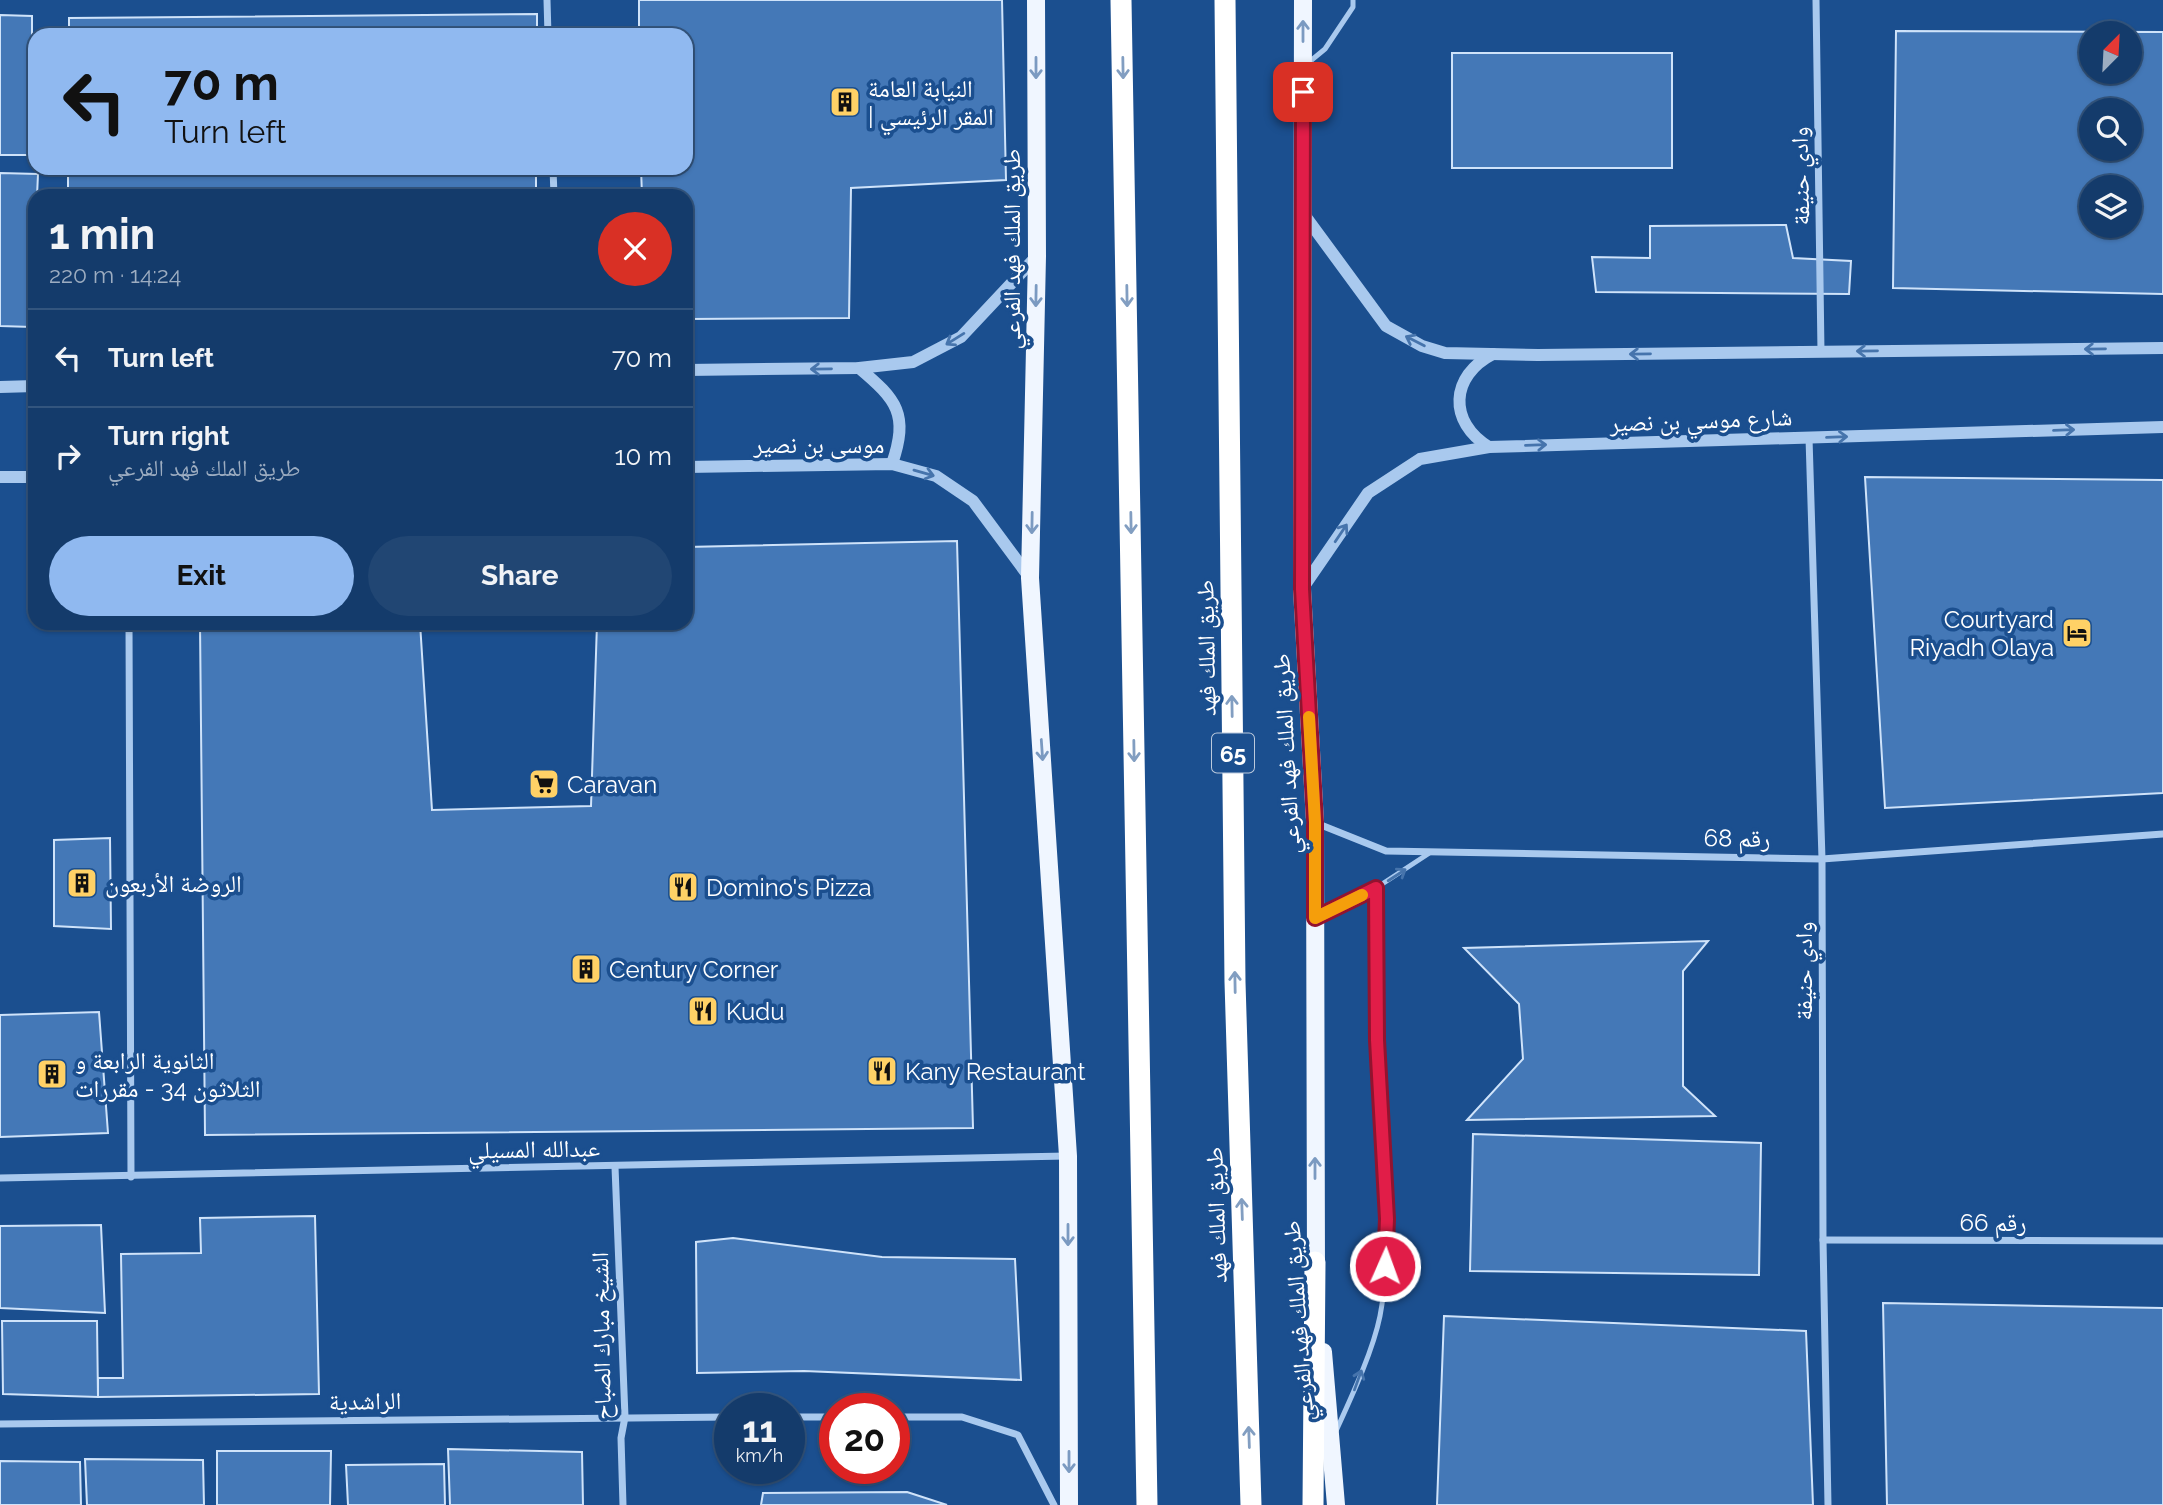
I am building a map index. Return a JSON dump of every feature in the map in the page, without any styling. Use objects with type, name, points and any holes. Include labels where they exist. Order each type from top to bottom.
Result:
[{"type":"highway","points":[[1122,0],[1147,1505]]},
{"type":"highway","name":"طريق الملك فهد","points":[[1225,0],[1235,982],[1251,1505]]},
{"type":"highway","points":[[1312,1505],[1315,1262]]},
{"type":"main road","name":"طريق الملك فهد الفرعي","points":[[1036,0],[1037,256],[1030,578],[1068,1156],[1069,1505]]},
{"type":"main road","name":"طريق الملك فهد الفرعي","points":[[1303,0],[1302,589],[1315,822],[1315,1262],[1336,1505]]},
{"type":"street","points":[[547,0],[548,28]]},
{"type":"street","name":"وادي حنيفة","points":[[1816,0],[1821,352]]},
{"type":"street","points":[[1303,213],[1387,326],[1422,346],[1444,353],[2163,348]]},
{"type":"street","points":[[693,370],[859,368],[913,362],[961,337],[1037,256]]},
{"type":"street","points":[[1489,447],[1476,439],[1467,427],[1461,414],[1459,399],[1462,384],[1469,371],[1480,360],[1493,354]]},
{"type":"street","points":[[859,368],[887,391],[898,411],[899,442],[892,464]]},
{"type":"street","points":[[0,387],[28,386]]},
{"type":"street","name":"شارع موسي بن نصير","points":[[1302,589],[1368,493],[1420,459],[1489,447],[2163,427]]},
{"type":"street","name":"وادي حنيفة","points":[[1810,438],[1822,859],[1823,1240],[1828,1505]]},
{"type":"street","name":"موسى بن نصير","points":[[693,467],[892,464],[936,476],[973,501],[1030,578]]},
{"type":"street","points":[[0,477],[28,477]]},
{"type":"street","points":[[129,630],[131,1177]]},
{"type":"street","name":"رقم 68","points":[[1315,822],[1386,851],[1822,859],[2163,834]]},
{"type":"street","name":"عبدالله المسيلي","points":[[0,1178],[1068,1156]]},
{"type":"street","name":"الشيخ مبارك الصباح","points":[[615,1167],[625,1417],[621,1438],[622,1505]]},
{"type":"street","name":"رقم 66","points":[[1823,1240],[2163,1241]]},
{"type":"street","name":"الراشدية","points":[[0,1424],[714,1417]]},
{"type":"street","points":[[910,1417],[962,1417],[1018,1435],[1054,1505]]},
{"type":"street","points":[[1334,1474],[1345,1505]]},
{"type":"lane","points":[[1303,67],[1325,49],[1353,7],[1353,0]]},
{"type":"lane","points":[[1315,918],[1376,888],[1431,852]]},
{"type":"lane","points":[[1331,1443],[1354,1391],[1379,1320],[1384,1290],[1387,1219],[1377,1040],[1376,888]]},
{"type":"building","name":"النيابة العامة | المقر الرئيسي","points":[[639,0],[1002,0],[1006,180],[851,188],[849,318],[693,319],[693,189],[642,189],[641,175],[693,175],[693,28],[639,28]]},
{"type":"building","points":[[537,14],[537,28],[69,28],[69,18]]},
{"type":"building","points":[[0,15],[32,16],[32,28],[28,28],[28,155],[0,155]]},
{"type":"building","points":[[1896,31],[2079,32],[2079,84],[2142,84],[2142,32],[2163,32],[2163,294],[1893,288]]},
{"type":"building","points":[[1452,53],[1672,53],[1672,168],[1452,168]]},
{"type":"building","points":[[0,173],[38,175],[37,189],[28,189],[28,327],[0,326]]},
{"type":"building","points":[[68,175],[536,175],[536,189],[68,189]]},
{"type":"building","points":[[1786,225],[1793,258],[1851,261],[1849,294],[1596,292],[1592,257],[1650,258],[1650,226]]},
{"type":"building","points":[[1865,477],[2163,480],[2163,793],[1885,808]]},
{"type":"building","name":"Century Corner","points":[[957,541],[973,1128],[205,1135],[200,630],[420,630],[432,810],[591,806],[597,630],[693,630],[693,547]]},
{"type":"building","name":"الروضة الأربعون","points":[[110,838],[111,929],[54,926],[54,840]]},
{"type":"building","points":[[1708,941],[1683,971],[1683,1086],[1715,1116],[1467,1120],[1523,1059],[1519,1004],[1464,948]]},
{"type":"building","name":"الثانوية الرابعة و الثلاثون 34 - مقررات","points":[[99,1012],[108,1133],[0,1137],[0,1015]]},
{"type":"building","points":[[1473,1134],[1761,1143],[1759,1275],[1470,1271]]},
{"type":"building","points":[[315,1216],[319,1394],[98,1397],[98,1378],[123,1378],[121,1254],[201,1253],[200,1218]]},
{"type":"building","points":[[101,1225],[105,1313],[0,1308],[0,1226]]},
{"type":"building","points":[[733,1238],[882,1257],[1015,1259],[1021,1380],[804,1371],[697,1373],[696,1242]]},
{"type":"building","points":[[1883,1303],[2163,1308],[2163,1505],[1887,1505]]},
{"type":"building","points":[[1444,1316],[1806,1331],[1813,1505],[1437,1505]]},
{"type":"building","points":[[2,1321],[97,1321],[98,1397],[3,1394]]},
{"type":"building","points":[[448,1449],[582,1452],[583,1505],[450,1505]]},
{"type":"building","points":[[217,1451],[331,1451],[330,1505],[217,1505]]},
{"type":"building","points":[[85,1459],[203,1460],[204,1505],[87,1505]]},
{"type":"building","points":[[0,1461],[80,1462],[81,1505],[0,1505]]},
{"type":"building","points":[[444,1464],[445,1505],[348,1505],[346,1465]]},
{"type":"building","points":[[907,1492],[947,1505],[761,1505],[763,1493]]},
{"type":"slow traffic","points":[[1309,717],[1315,822],[1315,918],[1362,895]]},
{"type":"place","name":"النيابة العامة | المقر الرئيسي","points":[[845,102]]},
{"type":"place","name":"Courtyard Riyadh Olaya","points":[[2077,633]]},
{"type":"place","name":"Caravan","points":[[544,784]]},
{"type":"place","name":"الروضة الأربعون","points":[[82,883]]},
{"type":"place","name":"Domino's Pizza","points":[[683,887]]},
{"type":"place","name":"Century Corner","points":[[586,969]]},
{"type":"place","name":"Kudu","points":[[703,1011]]},
{"type":"place","name":"Kany Restaurant","points":[[882,1071]]},
{"type":"place","name":"الثانوية الرابعة و الثلاثون 34 - مقررات","points":[[52,1074]]},
{"type":"route","points":[[1303,92],[1302,589],[1315,822],[1315,918],[1376,888],[1377,1040],[1387,1219],[1385,1266]]}]
